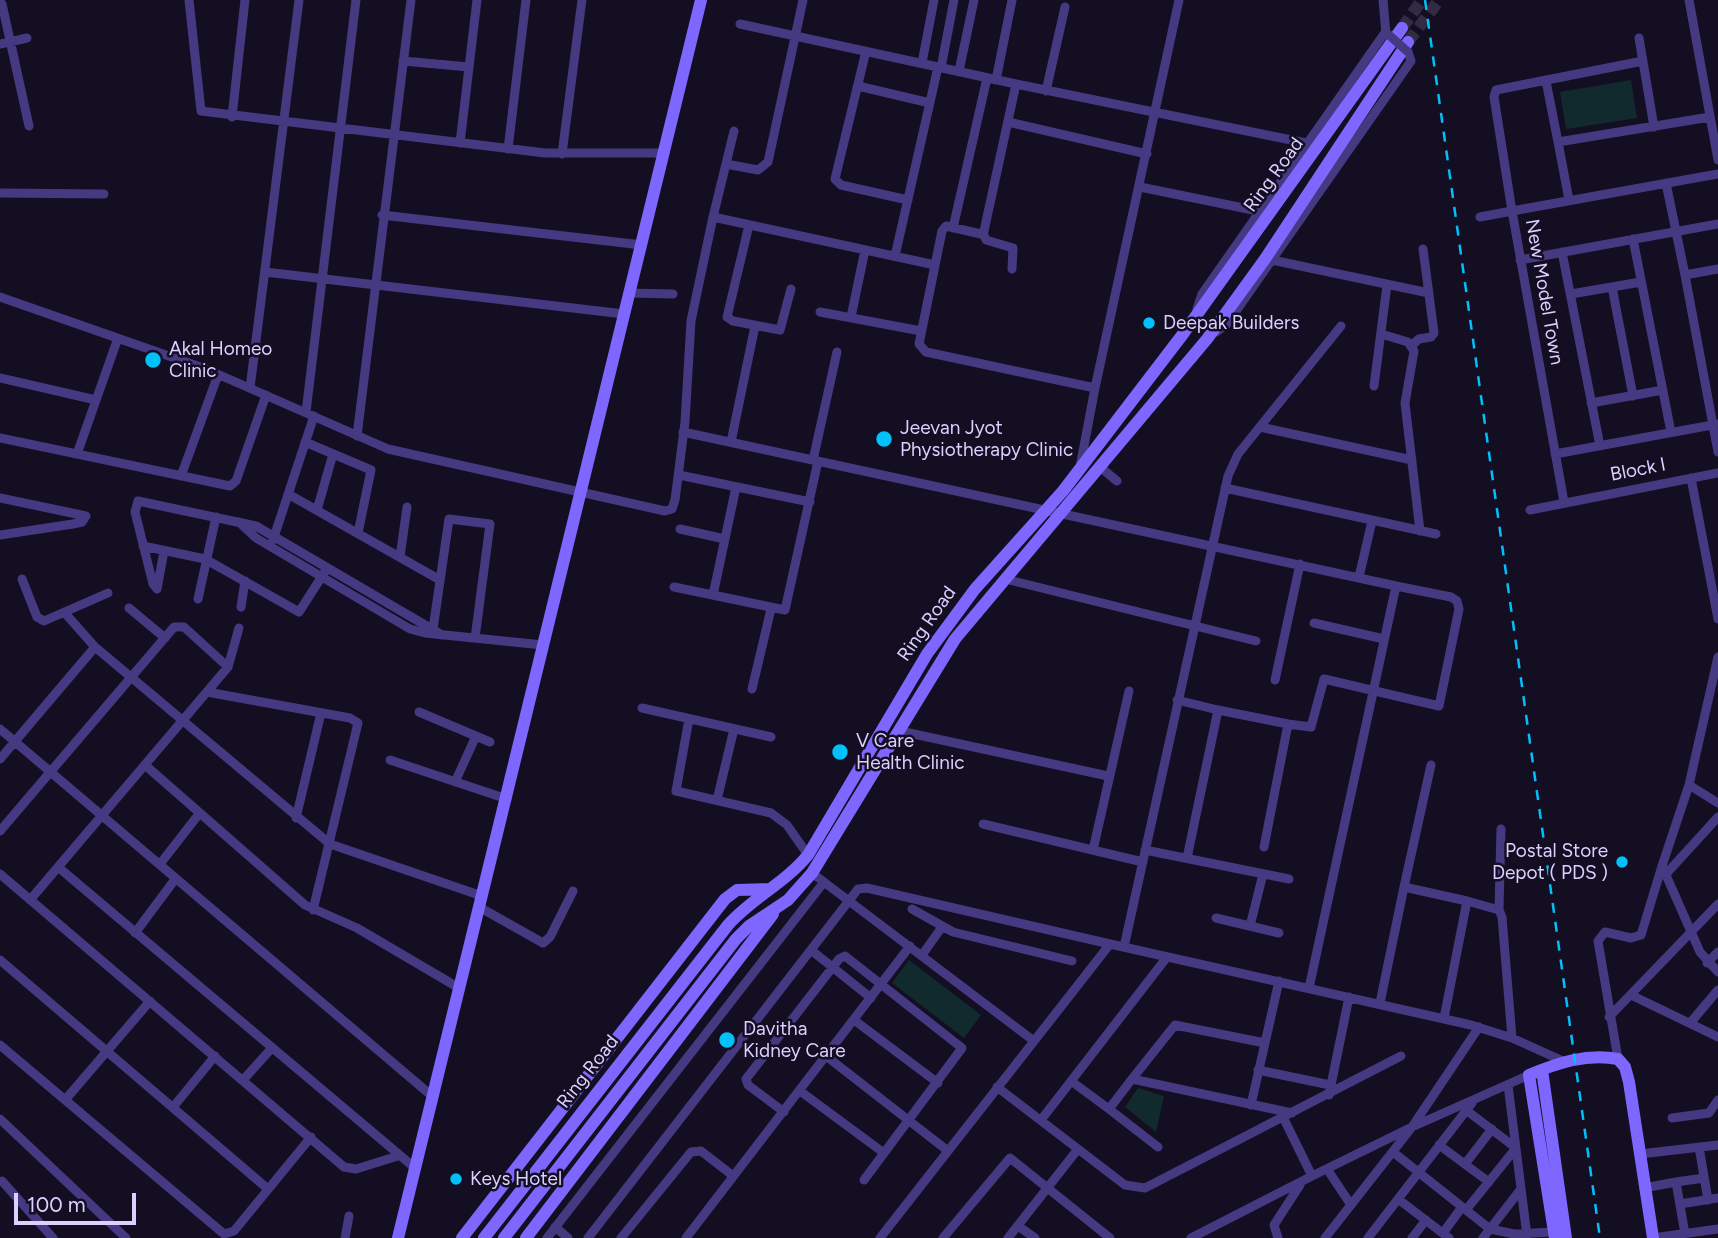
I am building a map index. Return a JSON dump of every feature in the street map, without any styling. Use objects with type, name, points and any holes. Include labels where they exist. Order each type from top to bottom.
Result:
[{"type":"street","points":[[189,0],[201,111],[232,117],[562,154],[664,153]]},
{"type":"street","points":[[232,117],[245,0]]},
{"type":"street","points":[[250,388],[299,0]]},
{"type":"street","points":[[272,541],[305,442],[310,414],[321,278],[356,0]]},
{"type":"street","points":[[357,436],[373,284],[411,0]]},
{"type":"street","points":[[460,143],[477,0]]},
{"type":"street","points":[[508,149],[526,0]]},
{"type":"street","points":[[562,154],[582,0]]},
{"type":"street","points":[[398,1238],[507,799],[578,493],[701,0]]},
{"type":"street","points":[[726,164],[758,170],[765,167],[803,0]]},
{"type":"street","points":[[922,63],[934,0]]},
{"type":"street","points":[[895,256],[954,0]]},
{"type":"street","points":[[959,71],[974,0]]},
{"type":"street","points":[[953,228],[1012,0]]},
{"type":"street","points":[[1080,468],[1094,388],[1179,0]]},
{"type":"street","points":[[1191,323],[1202,294],[1258,211],[1387,34],[1382,0]]},
{"type":"street","points":[[1689,0],[1718,160]]},
{"type":"street","points":[[2,4],[29,126]]},
{"type":"street","points":[[1046,91],[1065,7]]},
{"type":"street","points":[[740,24],[1306,144]]},
{"type":"street","name":"Ring Road","points":[[484,1238],[728,925],[770,889],[786,879],[808,855],[927,654],[975,589],[1048,510],[1191,323],[1402,27]]},
{"type":"street","points":[[1207,339],[1227,324],[1410,61],[1408,47],[1387,34]]},
{"type":"street","points":[[0,44],[27,38]]},
{"type":"street","points":[[1639,38],[1654,127]]},
{"type":"street","name":"Ring Road","points":[[504,1238],[736,939],[749,926],[778,908],[812,873],[955,639],[1207,339],[1265,259],[1408,47]]},
{"type":"street","points":[[866,51],[835,180],[841,185],[908,200]]},
{"type":"street","points":[[403,61],[469,67]]},
{"type":"street","points":[[1480,217],[1512,211],[1495,92],[1643,61]]},
{"type":"street","points":[[1546,81],[1569,200]]},
{"type":"street","points":[[1012,269],[1013,248],[986,240],[983,233],[1016,84]]},
{"type":"street","points":[[858,86],[930,103]]},
{"type":"street","points":[[1558,142],[1710,117]]},
{"type":"street","points":[[1008,122],[1147,154]]},
{"type":"street","points":[[0,297],[218,374],[397,452],[665,511],[674,506],[679,475],[691,321],[734,131]]},
{"type":"street","name":"New Model Town","points":[[1564,502],[1512,211],[1718,174]]},
{"type":"street","points":[[1666,183],[1716,424],[1718,452]]},
{"type":"street","points":[[1140,187],[1258,211]]},
{"type":"street","points":[[0,193],[104,194]]},
{"type":"street","points":[[382,215],[642,245]]},
{"type":"street","points":[[713,218],[935,265]]},
{"type":"street","points":[[1520,260],[1718,224]]},
{"type":"street","points":[[749,225],[727,317],[780,330],[791,289]]},
{"type":"street","points":[[983,233],[946,226],[942,231],[919,344],[926,352],[1094,388]]},
{"type":"street","points":[[1633,239],[1671,432]]},
{"type":"street","points":[[1420,531],[1405,403],[1412,345],[1419,339],[1434,335],[1423,249]]},
{"type":"street","points":[[851,317],[865,250]]},
{"type":"street","points":[[1562,252],[1600,446]]},
{"type":"street","points":[[1272,260],[1429,293]]},
{"type":"street","points":[[1685,275],[1718,269]]},
{"type":"street","points":[[265,272],[624,314]]},
{"type":"street","points":[[1571,293],[1641,282]]},
{"type":"street","points":[[1374,386],[1387,285]]},
{"type":"street","points":[[1612,287],[1633,396]]},
{"type":"street","points":[[629,293],[673,295]]},
{"type":"street","points":[[820,312],[921,331]]},
{"type":"street","points":[[731,442],[755,326]]},
{"type":"street","points":[[1124,947],[1193,626],[1232,464],[1341,326]]},
{"type":"street","points":[[1381,334],[1412,345]]},
{"type":"street","points":[[77,454],[118,338]]},
{"type":"street","points":[[674,587],[781,611],[788,606],[837,352]]},
{"type":"street","points":[[181,476],[218,374]]},
{"type":"street","points":[[0,378],[96,400]]},
{"type":"street","points":[[1591,403],[1663,390]]},
{"type":"street","points":[[0,438],[233,485],[266,395]]},
{"type":"street","points":[[1555,454],[1716,424]]},
{"type":"street","points":[[1260,427],[1412,460]]},
{"type":"street","points":[[683,432],[1300,564],[1451,597],[1457,601],[1459,609],[1439,706],[1324,679],[1311,727],[1177,700]]},
{"type":"street","points":[[305,442],[369,468],[372,473],[358,533]]},
{"type":"street","points":[[317,510],[333,454]]},
{"type":"street","points":[[1100,467],[1117,481]]},
{"type":"street","name":"Block I","points":[[1530,510],[1718,473]]},
{"type":"street","points":[[679,475],[810,502]]},
{"type":"street","points":[[1691,478],[1718,619]]},
{"type":"street","points":[[713,595],[736,487]]},
{"type":"street","points":[[1225,488],[1436,534]]},
{"type":"street","points":[[288,494],[440,580]]},
{"type":"street","points":[[0,498],[86,516],[82,522],[0,535]]},
{"type":"street","points":[[164,551],[157,589],[135,512],[138,501],[239,523],[325,571],[385,600],[437,632]]},
{"type":"street","points":[[400,557],[407,507]]},
{"type":"street","points":[[198,598],[216,517]]},
{"type":"street","points":[[437,632],[440,580],[449,519],[489,524],[475,638]]},
{"type":"street","points":[[1359,577],[1372,521]]},
{"type":"street","points":[[680,529],[725,539]]},
{"type":"street","points":[[143,546],[205,559],[299,612],[325,571]]},
{"type":"street","points":[[1275,680],[1300,564]]},
{"type":"street","points":[[325,571],[411,629],[543,645]]},
{"type":"street","points":[[22,579],[40,620],[108,593]]},
{"type":"street","points":[[1005,579],[1256,641]]},
{"type":"street","points":[[241,607],[245,581]]},
{"type":"street","points":[[1309,988],[1396,586]]},
{"type":"street","points":[[380,610],[385,600]]},
{"type":"street","points":[[130,608],[165,638]]},
{"type":"street","points":[[752,689],[771,609]]},
{"type":"street","points":[[64,612],[95,647],[296,818],[331,844],[480,901],[543,943],[550,937],[573,891]]},
{"type":"street","points":[[1314,623],[1384,639]]},
{"type":"street","points":[[0,831],[174,627],[181,626],[228,667]]},
{"type":"street","points":[[30,900],[228,667],[239,628]]},
{"type":"street","points":[[0,759],[95,647]]},
{"type":"street","points":[[1718,657],[1689,785],[1664,870],[1640,935],[1632,938],[1605,932],[1600,934],[1598,940],[1618,1059],[1625,1067],[1629,1082],[1653,1238],[1718,1229]]},
{"type":"street","points":[[1710,690],[1718,698]]},
{"type":"street","points":[[1093,850],[1129,691]]},
{"type":"street","points":[[207,692],[321,713],[358,723],[331,844],[313,909]]},
{"type":"street","points":[[642,708],[771,737]]},
{"type":"street","points":[[1187,858],[1218,710]]},
{"type":"street","points":[[419,712],[490,742]]},
{"type":"street","points":[[296,818],[321,713]]},
{"type":"street","points":[[689,719],[674,788],[679,793],[717,800],[780,818],[808,855]]},
{"type":"street","points":[[1264,847],[1288,724]]},
{"type":"street","points":[[0,729],[432,1096]]},
{"type":"street","points":[[717,800],[734,729]]},
{"type":"street","points":[[900,731],[1108,776]]},
{"type":"street","points":[[455,782],[476,736]]},
{"type":"street","points":[[390,760],[507,799]]},
{"type":"street","points":[[145,765],[285,890],[313,909],[358,928],[459,988]]},
{"type":"street","points":[[1380,1003],[1432,765]]},
{"type":"street","points":[[1689,785],[1718,803]]},
{"type":"street","points":[[159,864],[199,814]]},
{"type":"street","points":[[1664,870],[1718,817]]},
{"type":"street","points":[[983,824],[1143,862]]},
{"type":"street","points":[[1501,830],[1499,910],[1512,1038]]},
{"type":"street","points":[[1145,850],[1289,879]]},
{"type":"street","points":[[58,867],[415,1168]]},
{"type":"street","points":[[1664,870],[1707,963],[1718,972]]},
{"type":"street","points":[[812,873],[1034,1041]]},
{"type":"street","points":[[0,874],[348,1169],[398,1156]]},
{"type":"street","points":[[1250,926],[1263,874]]},
{"type":"street","points":[[135,933],[176,878]]},
{"type":"street","points":[[547,1238],[824,882]]},
{"type":"street","points":[[1405,887],[1499,910]]},
{"type":"street","points":[[588,1238],[858,889],[867,888],[1444,1018],[1512,1038],[1563,1061]]},
{"type":"street","points":[[462,1238],[725,898],[737,890],[770,889]]},
{"type":"street","points":[[1444,1018],[1467,901]]},
{"type":"street","points":[[1609,1017],[1718,904]]},
{"type":"street","points":[[526,1238],[778,908]]},
{"type":"street","points":[[912,909],[942,927],[962,935],[1072,961]]},
{"type":"street","points":[[1216,918],[1279,933]]},
{"type":"street","points":[[922,955],[942,927]]},
{"type":"street","points":[[880,1238],[1110,944]]},
{"type":"street","points":[[691,1236],[732,1175],[784,1112],[910,946]]},
{"type":"street","points":[[811,950],[871,998]]},
{"type":"street","points":[[1707,963],[1718,952]]},
{"type":"street","points":[[784,1112],[748,1086],[747,1079],[833,967],[845,956],[960,1044],[961,1052],[864,1180]]},
{"type":"street","points":[[1041,1121],[1167,957]]},
{"type":"street","points":[[0,960],[268,1189]]},
{"type":"street","points":[[1251,1105],[1279,981]]},
{"type":"street","points":[[1690,1022],[1718,990]]},
{"type":"street","points":[[1631,995],[1718,1037]]},
{"type":"street","points":[[1329,1090],[1349,997]]},
{"type":"street","points":[[65,1100],[150,1001]]},
{"type":"street","points":[[854,1020],[938,1083]]},
{"type":"street","points":[[1109,1109],[1175,1025],[1265,1043]]},
{"type":"street","points":[[1325,1238],[1412,1127],[1479,1027]]},
{"type":"street","points":[[0,1045],[223,1234],[234,1231],[311,1137]]},
{"type":"street","points":[[243,1080],[271,1049]]},
{"type":"street","points":[[174,1106],[215,1056]]},
{"type":"street","points":[[826,1056],[948,1151]]},
{"type":"street","points":[[997,1087],[1125,1185],[1138,1189],[1287,1115],[1329,1090],[1401,1056]]},
{"type":"street","points":[[1192,1238],[1250,1205],[1301,1184],[1412,1127],[1563,1061],[1606,1057],[1618,1059]]},
{"type":"street","points":[[1258,1070],[1329,1090]]},
{"type":"street","points":[[1542,1070],[1566,1238]]},
{"type":"street","points":[[1393,1152],[1490,1229],[1527,1236],[1554,1235],[1529,1076]]},
{"type":"street","points":[[1132,1079],[1287,1115]]},
{"type":"street","points":[[1071,1081],[1158,1147]]},
{"type":"street","points":[[1508,1085],[1527,1236]]},
{"type":"street","points":[[639,1091],[654,1103]]},
{"type":"street","points":[[800,1091],[884,1153]]},
{"type":"street","points":[[1672,1118],[1709,1113],[1718,1100]]},
{"type":"street","points":[[1368,1238],[1473,1101]]},
{"type":"street","points":[[1466,1110],[1516,1148]]},
{"type":"street","points":[[1287,1115],[1312,1176]]},
{"type":"street","points":[[0,1119],[126,1238]]},
{"type":"street","points":[[1465,1164],[1492,1129]]},
{"type":"street","points":[[1439,1145],[1489,1182]]},
{"type":"street","points":[[1640,1154],[1718,1145]]},
{"type":"street","points":[[1680,1204],[1713,1199],[1704,1178],[1699,1147]]},
{"type":"street","points":[[1398,1199],[1446,1236],[1464,1209],[1516,1148]]},
{"type":"street","points":[[1008,1238],[1078,1149]]},
{"type":"street","points":[[621,1238],[691,1152],[701,1151],[732,1175]]},
{"type":"street","points":[[943,1238],[1006,1160],[1014,1160],[1111,1238]]},
{"type":"street","points":[[1328,1169],[1351,1205]]},
{"type":"street","points":[[511,1176],[523,1188]]},
{"type":"street","points":[[1644,1188],[1704,1178]]},
{"type":"street","points":[[2,1181],[52,1238]]},
{"type":"street","points":[[1676,1182],[1685,1234]]},
{"type":"street","points":[[1278,1238],[1274,1225],[1301,1184]]},
{"type":"street","points":[[1483,1238],[1521,1189]]},
{"type":"street","points":[[345,1238],[349,1216]]},
{"type":"street","points":[[1412,1238],[1426,1220]]},
{"type":"street","points":[[1018,1226],[1035,1238]]},
{"type":"street","points":[[555,1227],[568,1238]]},
{"type":"green space","points":[[1631,80],[1637,118],[1566,129],[1560,92]]},
{"type":"green space","points":[[909,960],[981,1015],[964,1038],[892,983]]},
{"type":"green space","points":[[1138,1088],[1164,1096],[1156,1132],[1125,1107]]},
{"type":"tunnel","points":[[1402,28],[1422,0]]},
{"type":"tunnel","points":[[1408,42],[1439,0]]},
{"type":"railway","points":[[1425,0],[1600,1238]]},
{"type":"place","name":"Deepak Builders","points":[[1149,323]]},
{"type":"place","name":"Akal Homeo Clinic","points":[[153,360]]},
{"type":"place","name":"Jeevan Jyot Physiotherapy Clinic","points":[[884,439]]},
{"type":"place","name":"V Care Health Clinic","points":[[840,752]]},
{"type":"place","name":"Postal Store Depot ( PDS )","points":[[1622,862]]},
{"type":"place","name":"Davitha Kidney Care","points":[[727,1040]]},
{"type":"place","name":"Keys Hotel","points":[[456,1179]]}]
